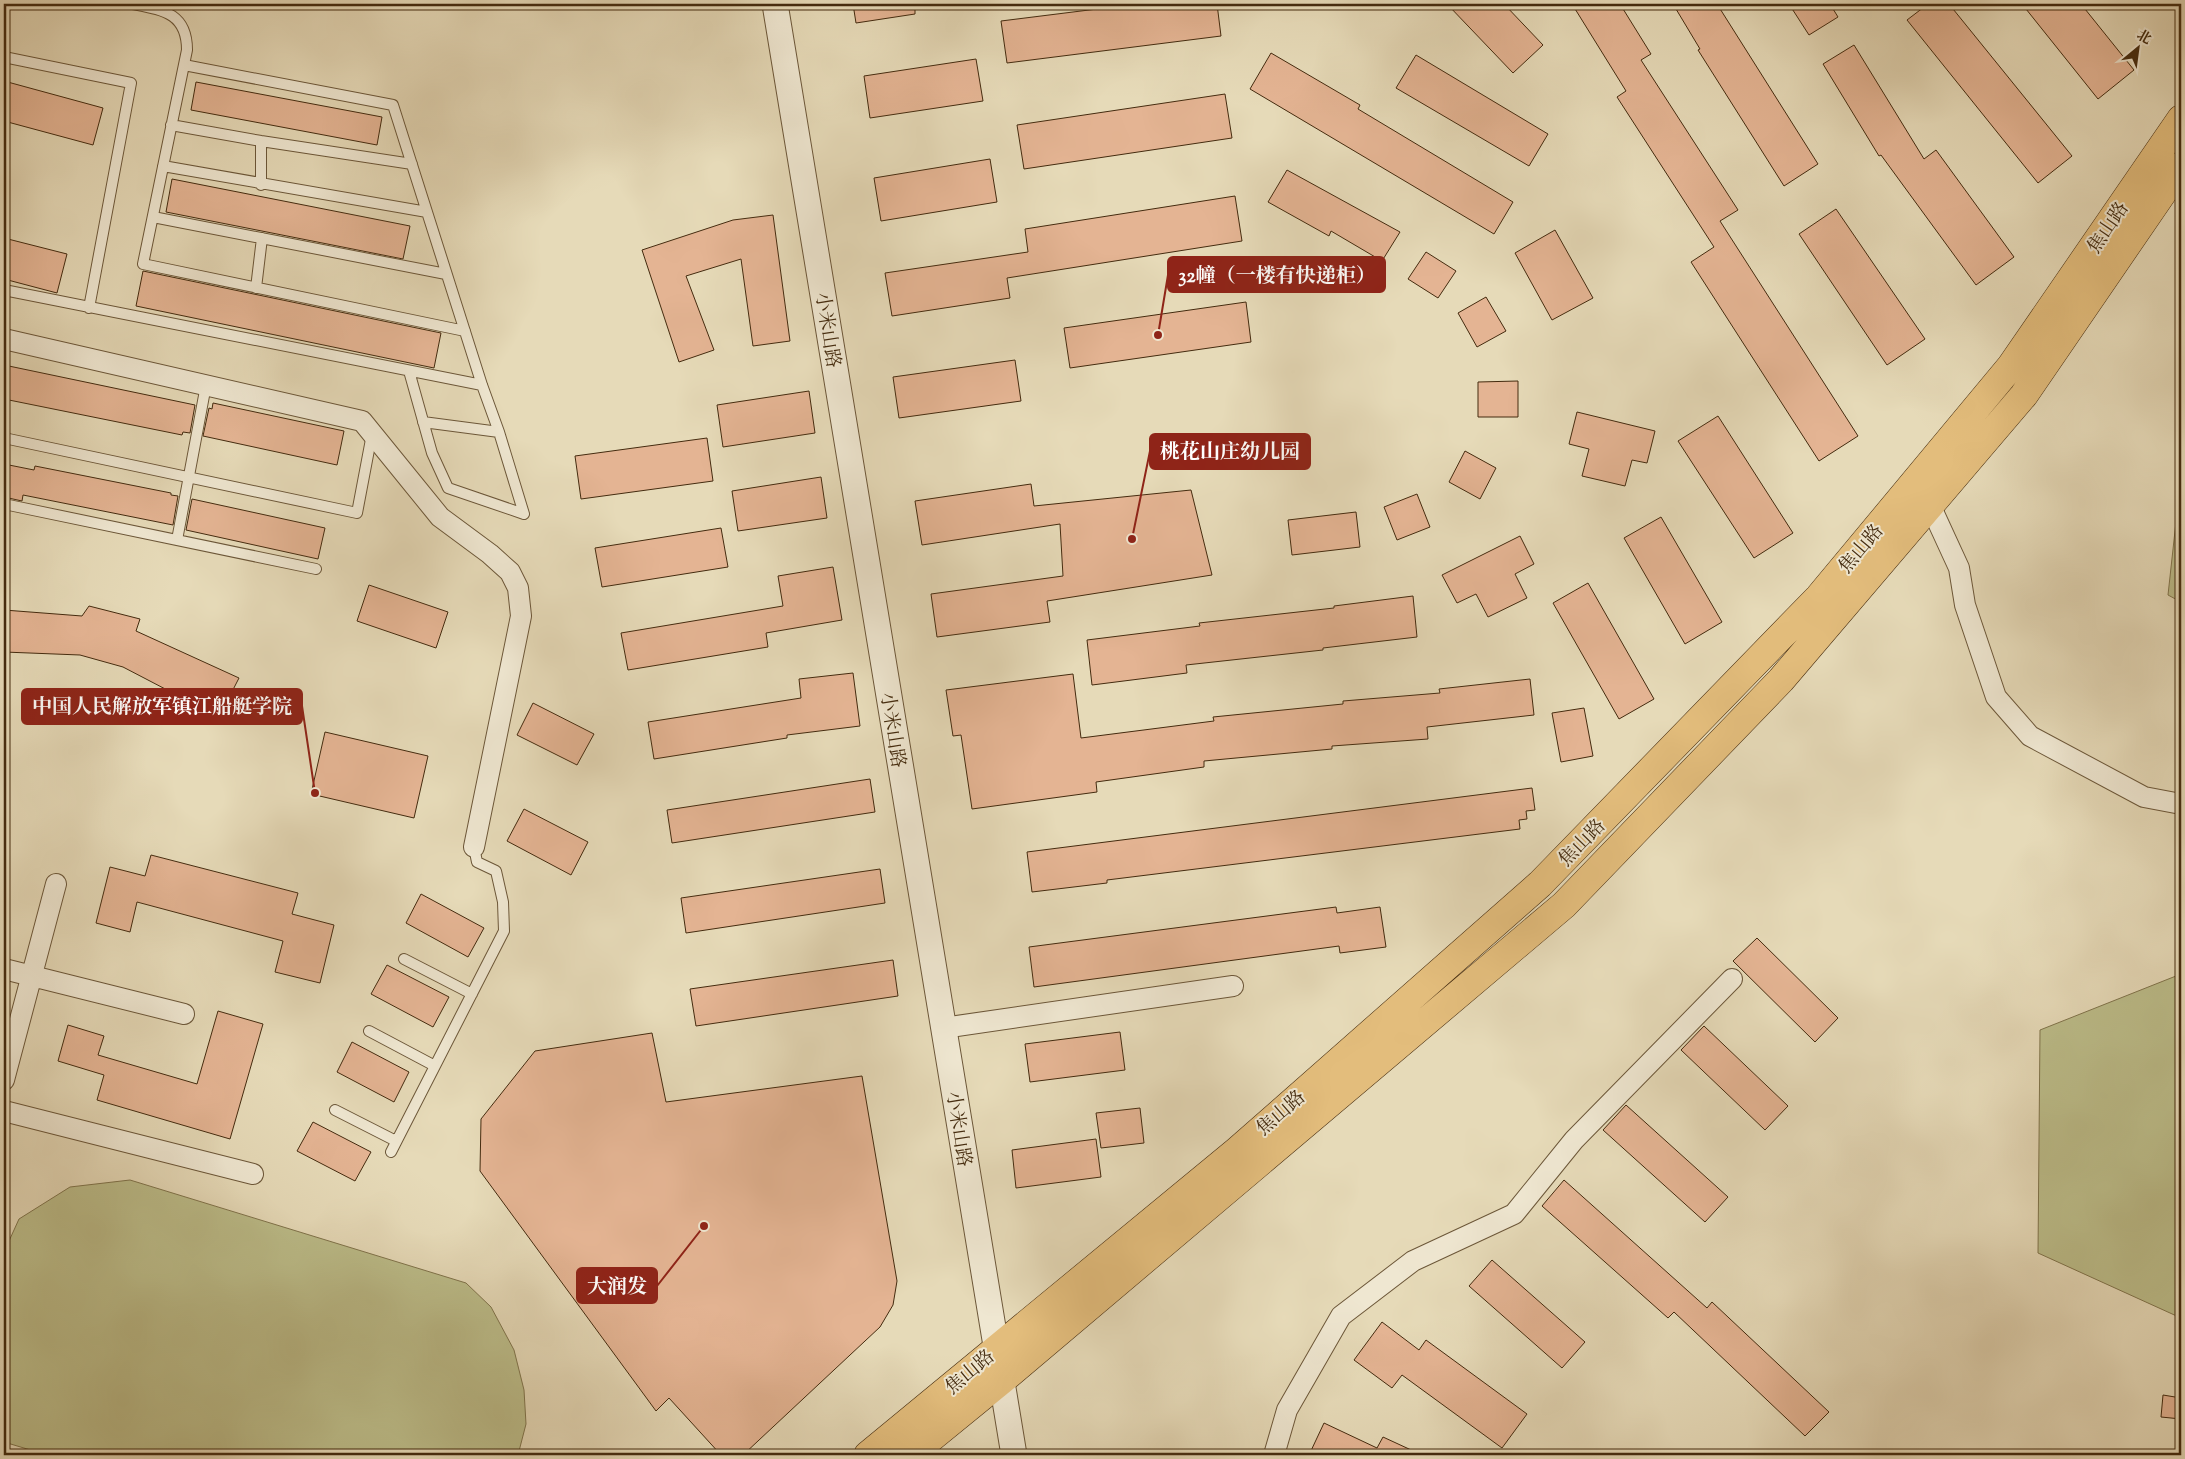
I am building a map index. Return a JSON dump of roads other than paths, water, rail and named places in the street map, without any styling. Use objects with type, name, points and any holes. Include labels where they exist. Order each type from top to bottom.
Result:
[{"type":"main road","name":"焦山路","points":[[868,1455],[1238,1150],[1540,884],[1818,597],[2012,366],[2181,119]]},
{"type":"main road","name":"焦山路","points":[[910,1455],[1002,1380],[1564,905],[1781,680],[2024,395],[2181,166]]},
{"type":"street","name":"小米山路","points":[[776,4],[1014,1455]]},
{"type":"street","points":[[4,339],[362,421],[440,517],[490,554],[510,572],[518,588],[520,616],[474,847]]},
{"type":"street","points":[[1930,505],[1959,568],[1965,605],[1996,697],[2030,736],[2144,797],[2181,804]]},
{"type":"street","points":[[4,1080],[56,884]]},
{"type":"street","points":[[4,968],[184,1014]]},
{"type":"street","points":[[1274,1455],[1287,1410],[1341,1316],[1413,1261],[1514,1214],[1574,1140],[1732,979]]},
{"type":"street","points":[[943,1028],[1233,986]]},
{"type":"street","points":[[4,1111],[253,1174]]},
{"type":"lane","points":[[133,4],[148,5],[164,10],[183,27],[187,37],[184,65],[143,264],[465,331]]},
{"type":"lane","points":[[4,57],[131,83],[89,308]]},
{"type":"lane","points":[[184,65],[393,105],[524,514],[448,488],[432,453],[409,370]]},
{"type":"lane","points":[[171,125],[412,164]]},
{"type":"lane","points":[[261,141],[261,185]]},
{"type":"lane","points":[[163,166],[261,185],[427,212]]},
{"type":"lane","points":[[153,217],[446,274]]},
{"type":"lane","points":[[256,288],[262,238]]},
{"type":"lane","points":[[4,290],[482,385]]},
{"type":"lane","points":[[177,540],[206,385]]},
{"type":"lane","points":[[423,422],[499,432]]},
{"type":"lane","points":[[4,438],[356,513],[372,433]]},
{"type":"lane","points":[[4,504],[316,569]]},
{"type":"lane","points":[[391,1152],[504,931],[504,902],[496,871],[477,862],[474,847]]},
{"type":"lane","points":[[404,959],[472,994]]},
{"type":"lane","points":[[369,1031],[435,1066]]},
{"type":"lane","points":[[335,1110],[396,1141]]},
{"type":"place","name":"32幢（一楼有快递柜）","points":[[1158,335]]},
{"type":"place","name":"桃花山庄幼儿园","points":[[1132,539]]},
{"type":"place","name":"中国人民解放军镇江船艇学院","points":[[315,793]]},
{"type":"place","name":"大润发","points":[[704,1226]]}]
